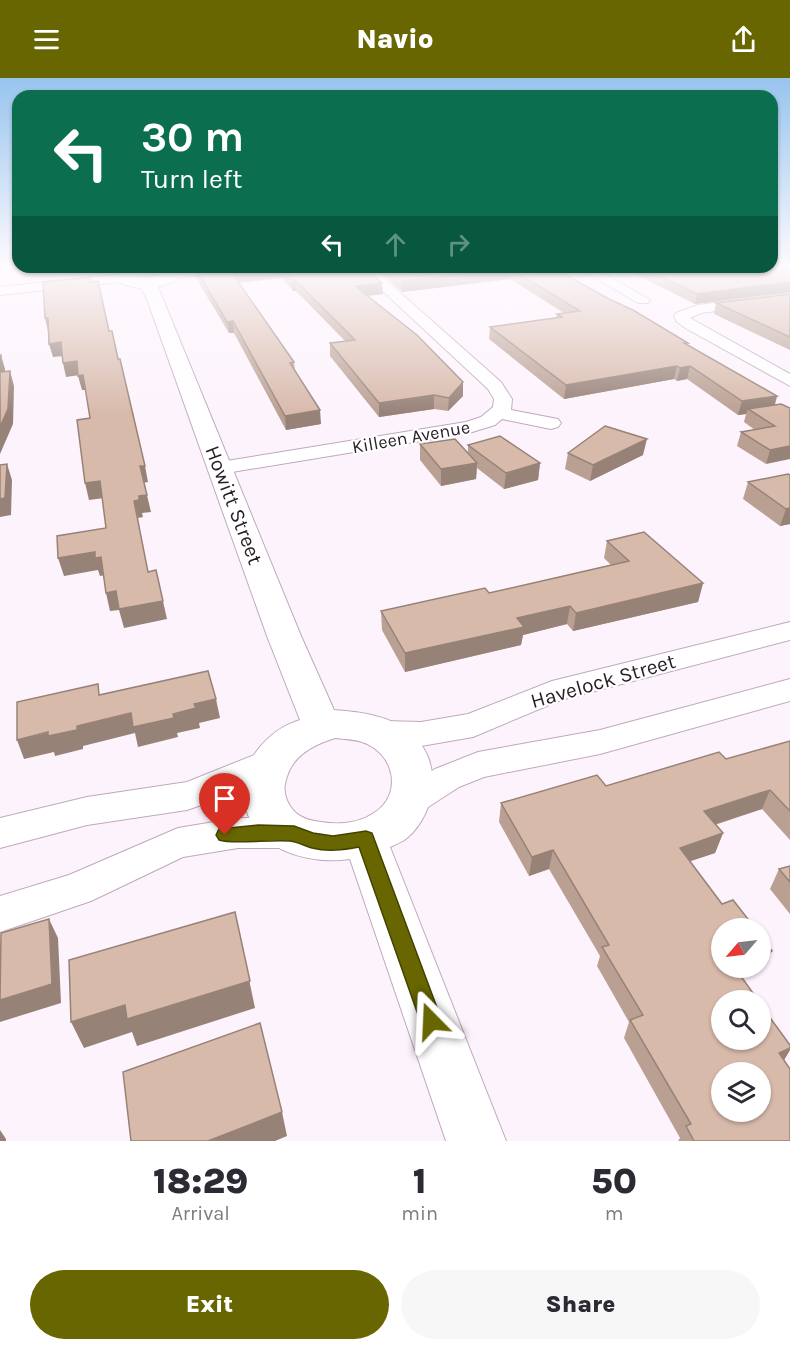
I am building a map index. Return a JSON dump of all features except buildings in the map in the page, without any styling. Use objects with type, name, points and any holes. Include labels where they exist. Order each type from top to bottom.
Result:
[{"type":"street","name":"Howitt Street","points":[[162,315],[284,636],[322,726]]},
{"type":"street","name":"Killeen Avenue","points":[[220,468],[457,430],[483,423],[499,413],[504,402],[498,389],[416,315]]},
{"type":"street","points":[[683,315],[681,316],[687,324],[790,381]]},
{"type":"street","points":[[499,413],[551,423]]},
{"type":"street","name":"Havelock Street","points":[[383,733],[421,734],[473,725],[552,692],[790,631]]},
{"type":"street","points":[[410,801],[415,783],[409,758],[398,744],[383,733],[347,724],[322,726],[291,739],[276,752],[269,762],[262,781],[264,801],[275,819],[294,833],[322,843],[344,843],[366,839],[393,823],[410,801],[447,778],[478,765],[600,742],[790,690]]},
{"type":"street","points":[[0,833],[96,810],[187,796],[220,785],[269,762]]},
{"type":"street","points":[[0,914],[77,889],[178,843],[238,833],[294,833]]},
{"type":"street","points":[[366,839],[476,1141]]},
{"type":"route","points":[[225,835],[258,832],[294,833],[322,843],[344,843],[366,839],[431,1021]]}]
